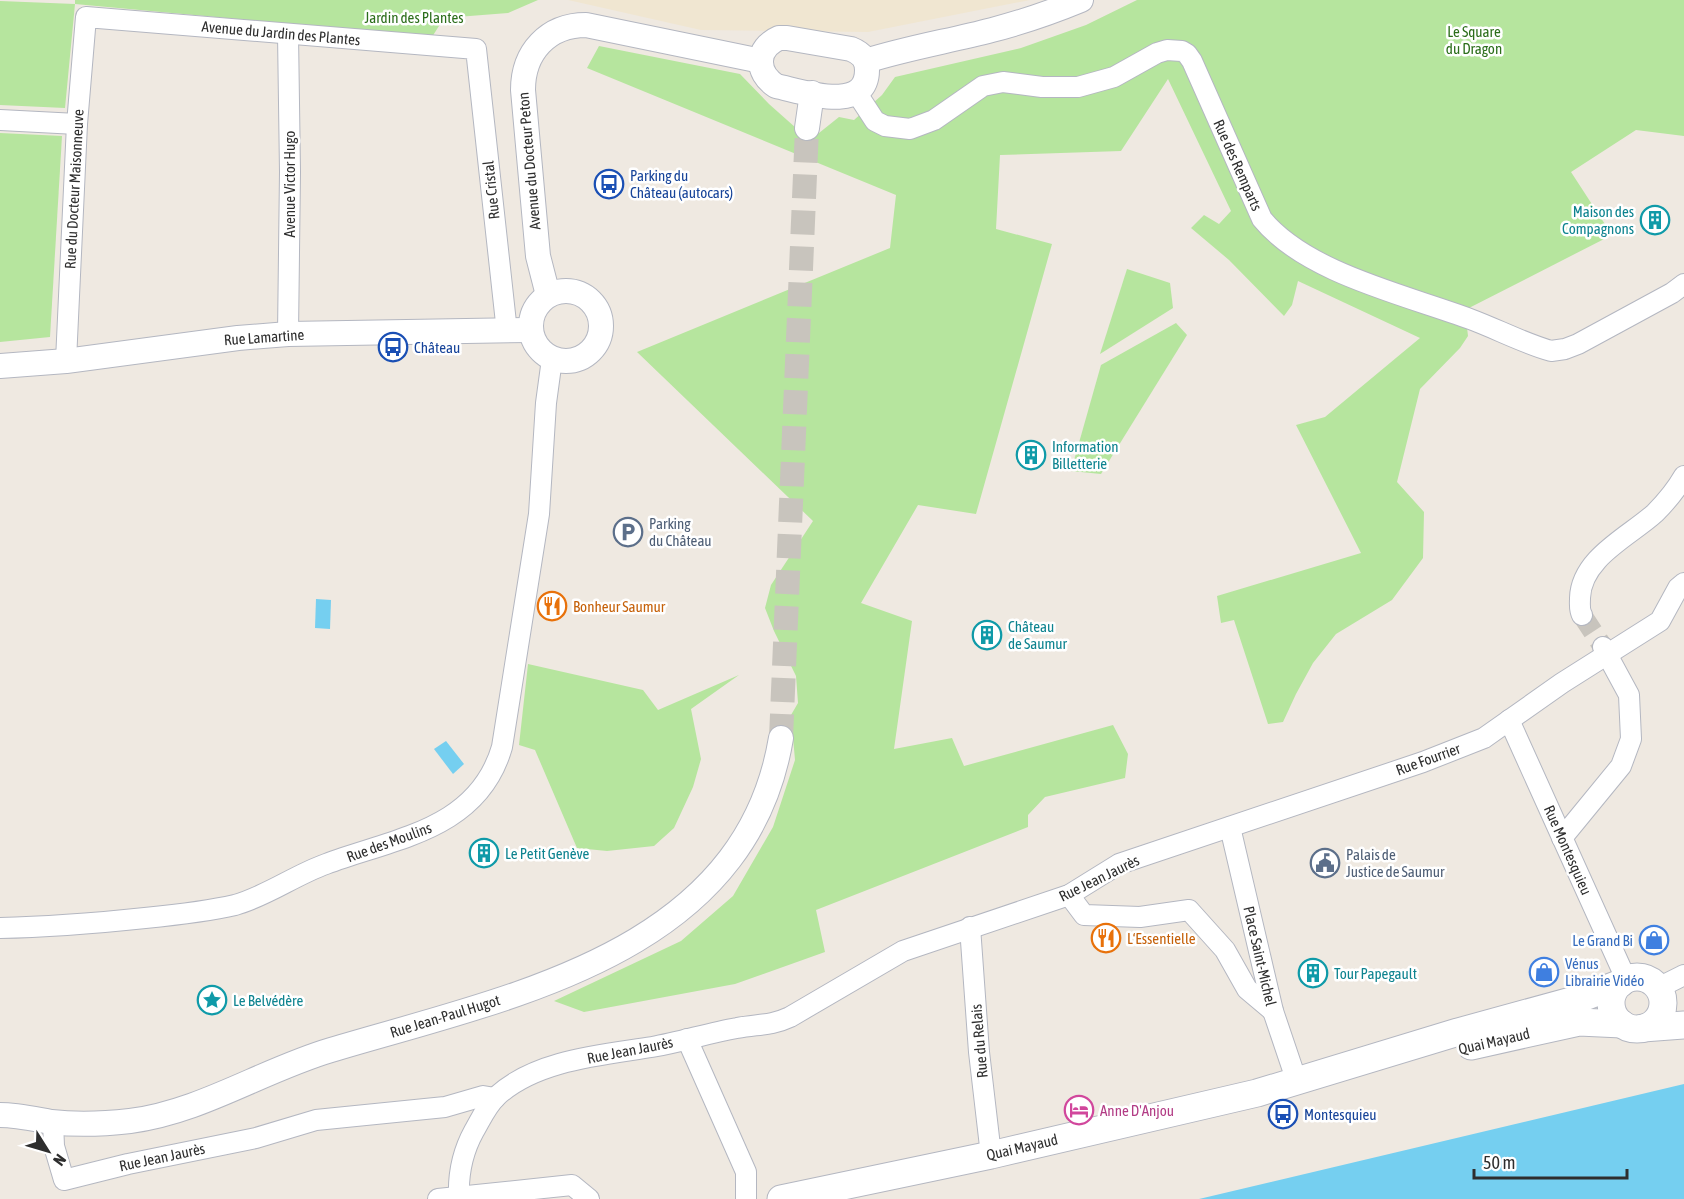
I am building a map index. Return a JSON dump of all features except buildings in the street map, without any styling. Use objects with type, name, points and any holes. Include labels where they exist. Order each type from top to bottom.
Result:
[{"type":"main road","points":[[1633,977],[1648,979],[1668,999],[1660,1014],[1650,1025],[1632,1026],[1612,1011],[1611,1004],[1616,989],[1624,981],[1633,977]]},
{"type":"main road","name":"Quai Mayaud","points":[[1297,1082],[1458,1032],[1582,998],[1624,981]]},
{"type":"main road","name":"Quai Mayaud","points":[[781,1199],[991,1155],[1297,1082],[1579,1022],[1632,1026],[1684,1025]]},
{"type":"street","points":[[866,62],[905,50],[994,30],[1052,12],[1081,0]]},
{"type":"street","name":"Avenue du Jardin des Plantes","points":[[86,17],[476,49]]},
{"type":"street","name":"Rue du Docteur Maisonneuve","points":[[66,361],[77,124],[86,17]]},
{"type":"street","name":"Avenue du Docteur Peton","points":[[548,295],[537,256],[523,90],[529,61],[542,41],[559,29],[586,25],[761,61]]},
{"type":"street","name":"Avenue Victor Hugo","points":[[288,34],[290,172],[288,334]]},
{"type":"street","points":[[787,38],[851,49],[862,55],[866,62],[866,78],[856,92],[844,97],[776,86],[764,75],[761,61],[765,50],[772,42],[787,38]]},
{"type":"street","name":"Rue Cristal","points":[[476,49],[519,331]]},
{"type":"street","name":"Rue des Remparts","points":[[856,92],[875,121],[885,126],[910,129],[934,120],[983,86],[1004,82],[1042,87],[1078,87],[1114,77],[1157,53],[1167,50],[1182,51],[1192,61],[1262,219],[1268,227],[1294,247],[1333,269],[1551,351],[1578,344],[1672,293],[1684,284]]},
{"type":"street","points":[[807,128],[812,93]]},
{"type":"street","points":[[0,120],[77,124]]},
{"type":"street","points":[[565,291],[581,294],[594,305],[601,321],[601,329],[596,344],[585,356],[569,361],[552,359],[519,331],[536,306],[548,295],[565,291]]},
{"type":"street","name":"Rue Lamartine","points":[[0,366],[66,361],[238,338],[288,334],[519,331]]},
{"type":"street","name":"Rue des Moulins","points":[[0,928],[45,927],[194,913],[236,904],[256,898],[325,864],[424,831],[449,819],[465,806],[479,791],[492,771],[502,747],[539,514],[546,403],[552,359]]},
{"type":"street","points":[[1582,615],[1580,589],[1588,571],[1601,557],[1654,514],[1672,496],[1684,476]]},
{"type":"street","name":"Rue Fourrier","points":[[1230,827],[1423,762],[1484,738],[1606,651],[1660,621],[1678,588],[1684,583]]},
{"type":"street","points":[[1562,838],[1621,766],[1631,739],[1629,694],[1606,651]]},
{"type":"street","name":"Rue Montesquieu","points":[[1509,720],[1624,981]]},
{"type":"street","name":"Rue Jean-Paul Hugot","points":[[0,1114],[81,1124],[119,1122],[172,1112],[306,1058],[489,1003],[569,974],[618,952],[670,919],[719,874],[751,825],[761,805],[775,770],[781,738]]},
{"type":"street","name":"Rue Jean Jaurès","points":[[53,1122],[54,1146],[64,1180],[128,1164],[256,1138],[316,1120],[445,1107],[483,1096],[495,1098],[520,1080],[598,1054],[655,1047],[741,1027],[775,1024],[903,951],[1069,895],[1119,864],[1230,827]]},
{"type":"street","name":"Place Saint-Michel","points":[[1230,827],[1273,1011],[1297,1082]]},
{"type":"street","points":[[1069,895],[1084,915],[1140,917],[1189,910],[1225,950],[1247,989],[1273,1011]]},
{"type":"street","name":"Rue du Relais","points":[[970,927],[979,1052],[991,1155]]},
{"type":"street","points":[[1668,999],[1684,975]]},
{"type":"street","points":[[687,1039],[746,1172],[746,1199]]},
{"type":"street","points":[[459,1197],[458,1183],[471,1136],[495,1098]]},
{"type":"street","points":[[438,1199],[572,1185],[589,1199]]},
{"type":"shaded area","points":[[568,0],[1030,0],[868,32],[701,30]]},
{"type":"green space","name":"Jardin des Plantes","points":[[75,0],[538,0],[508,13],[444,18],[432,37],[75,4]]},
{"type":"green space","name":"Le Square du Dragon","points":[[1137,0],[1684,0],[1684,136],[1636,130],[1571,172],[1612,235],[1465,310],[1468,336],[1460,348],[1420,389],[1397,482],[1424,512],[1423,558],[1392,600],[1336,634],[1313,663],[1283,722],[1268,724],[1234,620],[1221,623],[1217,596],[1361,553],[1296,425],[1325,417],[1420,338],[1298,281],[1292,305],[1284,316],[1229,260],[1191,228],[1204,215],[1219,224],[1231,211],[1168,79],[1121,151],[1000,155],[996,229],[1052,244],[976,514],[918,505],[861,603],[912,621],[894,749],[952,738],[964,766],[1113,725],[1128,754],[1125,778],[1045,797],[1028,815],[1028,827],[816,910],[825,952],[735,984],[584,1012],[554,1001],[681,941],[733,896],[773,827],[795,760],[791,715],[798,703],[796,676],[765,608],[771,585],[813,521],[637,352],[890,248],[896,195],[587,68],[599,46],[740,74],[796,128],[819,133],[839,117],[854,120],[882,95],[895,77],[1021,48],[1086,25]]},
{"type":"green space","points":[[0,1],[75,4],[65,108],[0,105]]},
{"type":"green space","points":[[0,133],[62,136],[50,337],[0,342]]},
{"type":"green space","points":[[1127,269],[1170,283],[1173,308],[1100,354]]},
{"type":"green space","points":[[1176,323],[1187,335],[1101,474],[1071,471],[1101,365]]},
{"type":"green space","points":[[528,664],[643,690],[658,710],[739,675],[691,709],[701,759],[693,787],[674,828],[654,846],[607,851],[577,848],[535,750],[519,745]]},
{"type":"water","points":[[316,599],[331,600],[330,629],[315,628]]},
{"type":"water","points":[[446,741],[464,764],[453,774],[434,749]]},
{"type":"water","points":[[1684,1084],[1684,1199],[1199,1199]]},
{"type":"tunnel","points":[[781,738],[807,128]]},
{"type":"tunnel","points":[[1582,615],[1603,647]]},
{"type":"place","name":"Parking du Château (autocars)","points":[[609,184]]},
{"type":"place","name":"Maison des Compagnons","points":[[1655,220]]},
{"type":"place","name":"Château","points":[[393,347]]},
{"type":"place","name":"Information Billetterie","points":[[1031,455]]},
{"type":"place","name":"Parking du Château","points":[[628,532]]},
{"type":"place","name":"Bonheur Saumur","points":[[552,606]]},
{"type":"place","name":"Château de Saumur","points":[[987,635]]},
{"type":"place","name":"Le Petit Genève","points":[[484,853]]},
{"type":"place","name":"Palais de Justice de Saumur","points":[[1325,863]]},
{"type":"place","name":"L‘Essentielle","points":[[1106,938]]},
{"type":"place","name":"Le Grand Bi","points":[[1654,940]]},
{"type":"place","name":"Vénus Librairie Vidéo","points":[[1544,972]]},
{"type":"place","name":"Tour Papegault","points":[[1313,973]]},
{"type":"place","name":"Le Belvédère","points":[[212,1000]]},
{"type":"place","name":"Anne D'Anjou","points":[[1079,1110]]},
{"type":"place","name":"Montesquieu","points":[[1283,1114]]}]
